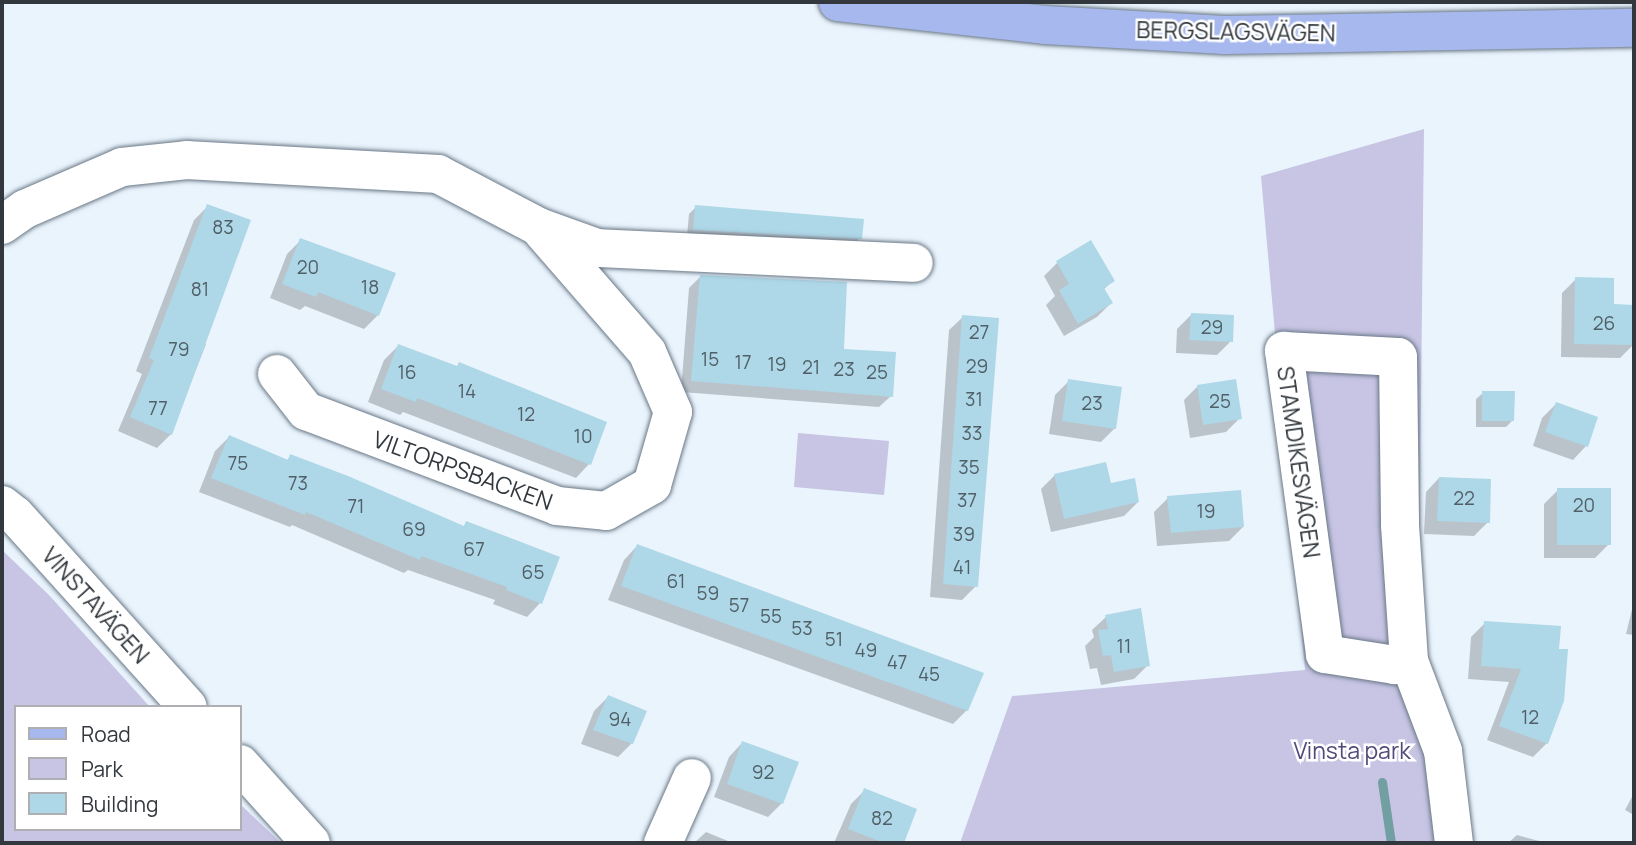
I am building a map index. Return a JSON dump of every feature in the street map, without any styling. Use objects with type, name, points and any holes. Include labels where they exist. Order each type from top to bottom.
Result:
[{"type":"main road","name":"BERGSLAGSVÄGEN","points":[[838,2],[1045,25],[1225,35],[1634,28]]},
{"type":"street","name":"VILTORPSBACKEN","points":[[2,225],[25,209],[122,167],[187,160],[438,174],[539,227],[597,248],[914,263]]},
{"type":"street","name":"VILTORPSBACKEN","points":[[277,374],[306,411],[557,506],[606,512],[652,485],[673,412],[647,352],[539,227]]},
{"type":"street","name":"STAMDIKESVÄGEN","points":[[1409,661],[1395,665],[1325,654],[1284,351],[1398,356],[1400,525],[1409,661],[1443,751],[1454,843]]},
{"type":"street","name":"VINSTAVÄGEN","points":[[2,505],[15,515],[186,705]]},
{"type":"street","points":[[242,766],[311,843]]},
{"type":"street","points":[[663,843],[692,778]]},
{"type":"green space","name":"Vinsta park","points":[[1424,129],[1418,663],[1465,781],[1473,843],[960,843],[1012,696],[1305,670],[1261,176]]},
{"type":"green space","points":[[798,433],[889,441],[884,495],[794,487]]},
{"type":"green space","points":[[2,550],[49,595],[148,705],[14,705],[14,831],[242,831],[242,806],[281,843],[2,843]]},
{"type":"building","points":[[207,204],[251,220],[172,435],[130,417],[154,360],[149,358]]},
{"type":"building","points":[[695,205],[864,219],[862,239],[693,230]]},
{"type":"building","points":[[300,238],[396,273],[379,316],[318,292],[316,297],[282,284]]},
{"type":"building","points":[[1091,240],[1115,281],[1104,288],[1113,303],[1078,324],[1059,290],[1069,284],[1056,261]]},
{"type":"building","points":[[700,275],[847,282],[844,349],[896,352],[893,397],[691,381]]},
{"type":"building","points":[[1575,277],[1614,278],[1614,304],[1634,305],[1634,345],[1574,344]]},
{"type":"building","points":[[1191,313],[1234,315],[1233,342],[1189,340]]},
{"type":"building","points":[[962,315],[999,318],[978,587],[943,584]]},
{"type":"building","points":[[398,344],[457,366],[459,362],[607,422],[591,465],[417,398],[416,402],[381,389]]},
{"type":"building","points":[[1068,379],[1122,387],[1116,429],[1062,421]]},
{"type":"building","points":[[1236,379],[1242,419],[1203,425],[1197,385]]},
{"type":"building","points":[[1482,391],[1515,391],[1514,421],[1482,421]]},
{"type":"building","points":[[1556,402],[1598,417],[1588,447],[1545,432]]},
{"type":"building","points":[[229,435],[288,460],[290,454],[348,476],[464,526],[466,521],[560,557],[542,604],[506,590],[507,587],[421,556],[420,560],[306,512],[305,515],[211,478]]},
{"type":"building","points":[[1106,462],[1111,483],[1135,478],[1139,502],[1064,519],[1054,474]]},
{"type":"building","points":[[1439,477],[1491,479],[1490,523],[1437,521]]},
{"type":"building","points":[[1557,488],[1611,488],[1611,545],[1557,545]]},
{"type":"building","points":[[1241,490],[1244,527],[1171,533],[1167,496]]},
{"type":"building","points":[[637,544],[984,673],[968,711],[621,586]]},
{"type":"building","points":[[1141,608],[1150,666],[1114,672],[1111,655],[1103,656],[1098,630],[1108,629],[1105,615]]},
{"type":"building","points":[[1484,621],[1561,626],[1559,649],[1568,649],[1564,701],[1548,744],[1499,726],[1521,669],[1481,666]]},
{"type":"building","points":[[608,695],[647,711],[633,744],[593,730]]},
{"type":"building","points":[[742,741],[799,762],[783,804],[727,784]]},
{"type":"building","points":[[864,788],[917,809],[904,843],[884,843],[848,829]]},
{"type":"waterway","points":[[1382,782],[1391,843]]}]
